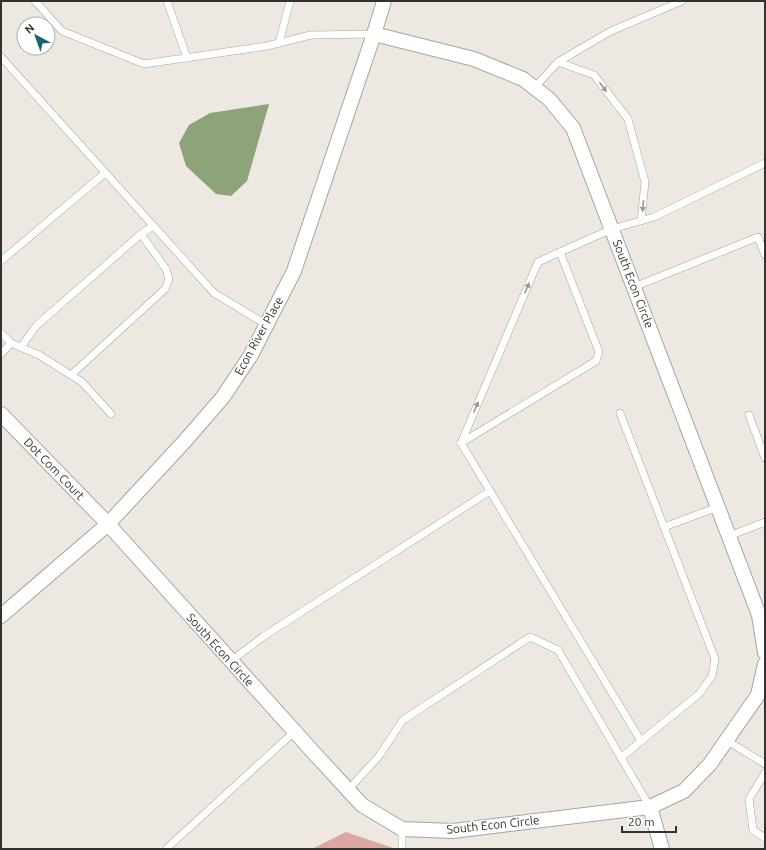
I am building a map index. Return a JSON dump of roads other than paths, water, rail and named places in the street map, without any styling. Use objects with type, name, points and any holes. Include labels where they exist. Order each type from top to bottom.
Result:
[{"type":"street","name":"Econ River Place","points":[[1,616],[108,524],[184,442],[223,397],[251,355],[294,272],[384,1]]},
{"type":"street","name":"South Econ Circle","points":[[374,34],[474,60],[523,79],[549,99],[573,128],[759,615],[765,653]]},
{"type":"street","name":"Dot Com Court","points":[[1,414],[108,524]]},
{"type":"street","name":"South Econ Circle","points":[[108,524],[294,732],[362,805],[402,830],[453,831],[650,808],[684,791],[710,764],[758,695],[765,664]]},
{"type":"street","points":[[650,808],[662,849]]},
{"type":"lane","points":[[35,1],[62,31],[144,64],[279,43],[311,35],[374,34]]},
{"type":"lane","points":[[167,1],[186,58]]},
{"type":"lane","points":[[279,43],[290,1]]},
{"type":"lane","points":[[534,88],[558,62],[611,31],[682,1]]},
{"type":"lane","points":[[1,56],[214,293],[267,326]]},
{"type":"lane","points":[[558,62],[594,75],[628,120],[645,182],[642,221]]},
{"type":"lane","points":[[461,443],[538,262],[612,229],[654,217],[765,164]]},
{"type":"lane","points":[[1,261],[105,173]]},
{"type":"lane","points":[[21,348],[36,326],[141,234],[153,226]]},
{"type":"lane","points":[[71,375],[165,289],[169,279],[166,269],[141,234]]},
{"type":"lane","points":[[634,287],[758,237],[765,255]]},
{"type":"lane","points":[[461,443],[596,361],[599,352],[560,252]]},
{"type":"lane","points":[[1,333],[10,343],[39,355],[82,382],[111,414]]},
{"type":"lane","points":[[1,354],[10,343]]},
{"type":"lane","points":[[620,413],[715,659],[712,676],[699,694],[621,758]]},
{"type":"lane","points":[[749,415],[765,458]]},
{"type":"lane","points":[[461,443],[641,741]]},
{"type":"lane","points":[[231,661],[264,636],[490,490]]},
{"type":"lane","points":[[664,527],[718,507]]},
{"type":"lane","points":[[729,536],[765,522]]},
{"type":"lane","points":[[348,790],[379,756],[403,720],[530,637],[558,650],[650,808]]},
{"type":"lane","points":[[166,849],[294,732]]},
{"type":"lane","points":[[726,740],[765,764]]},
{"type":"lane","points":[[765,773],[749,799],[753,830],[765,838]]},
{"type":"lane","points":[[402,830],[402,849]]}]
